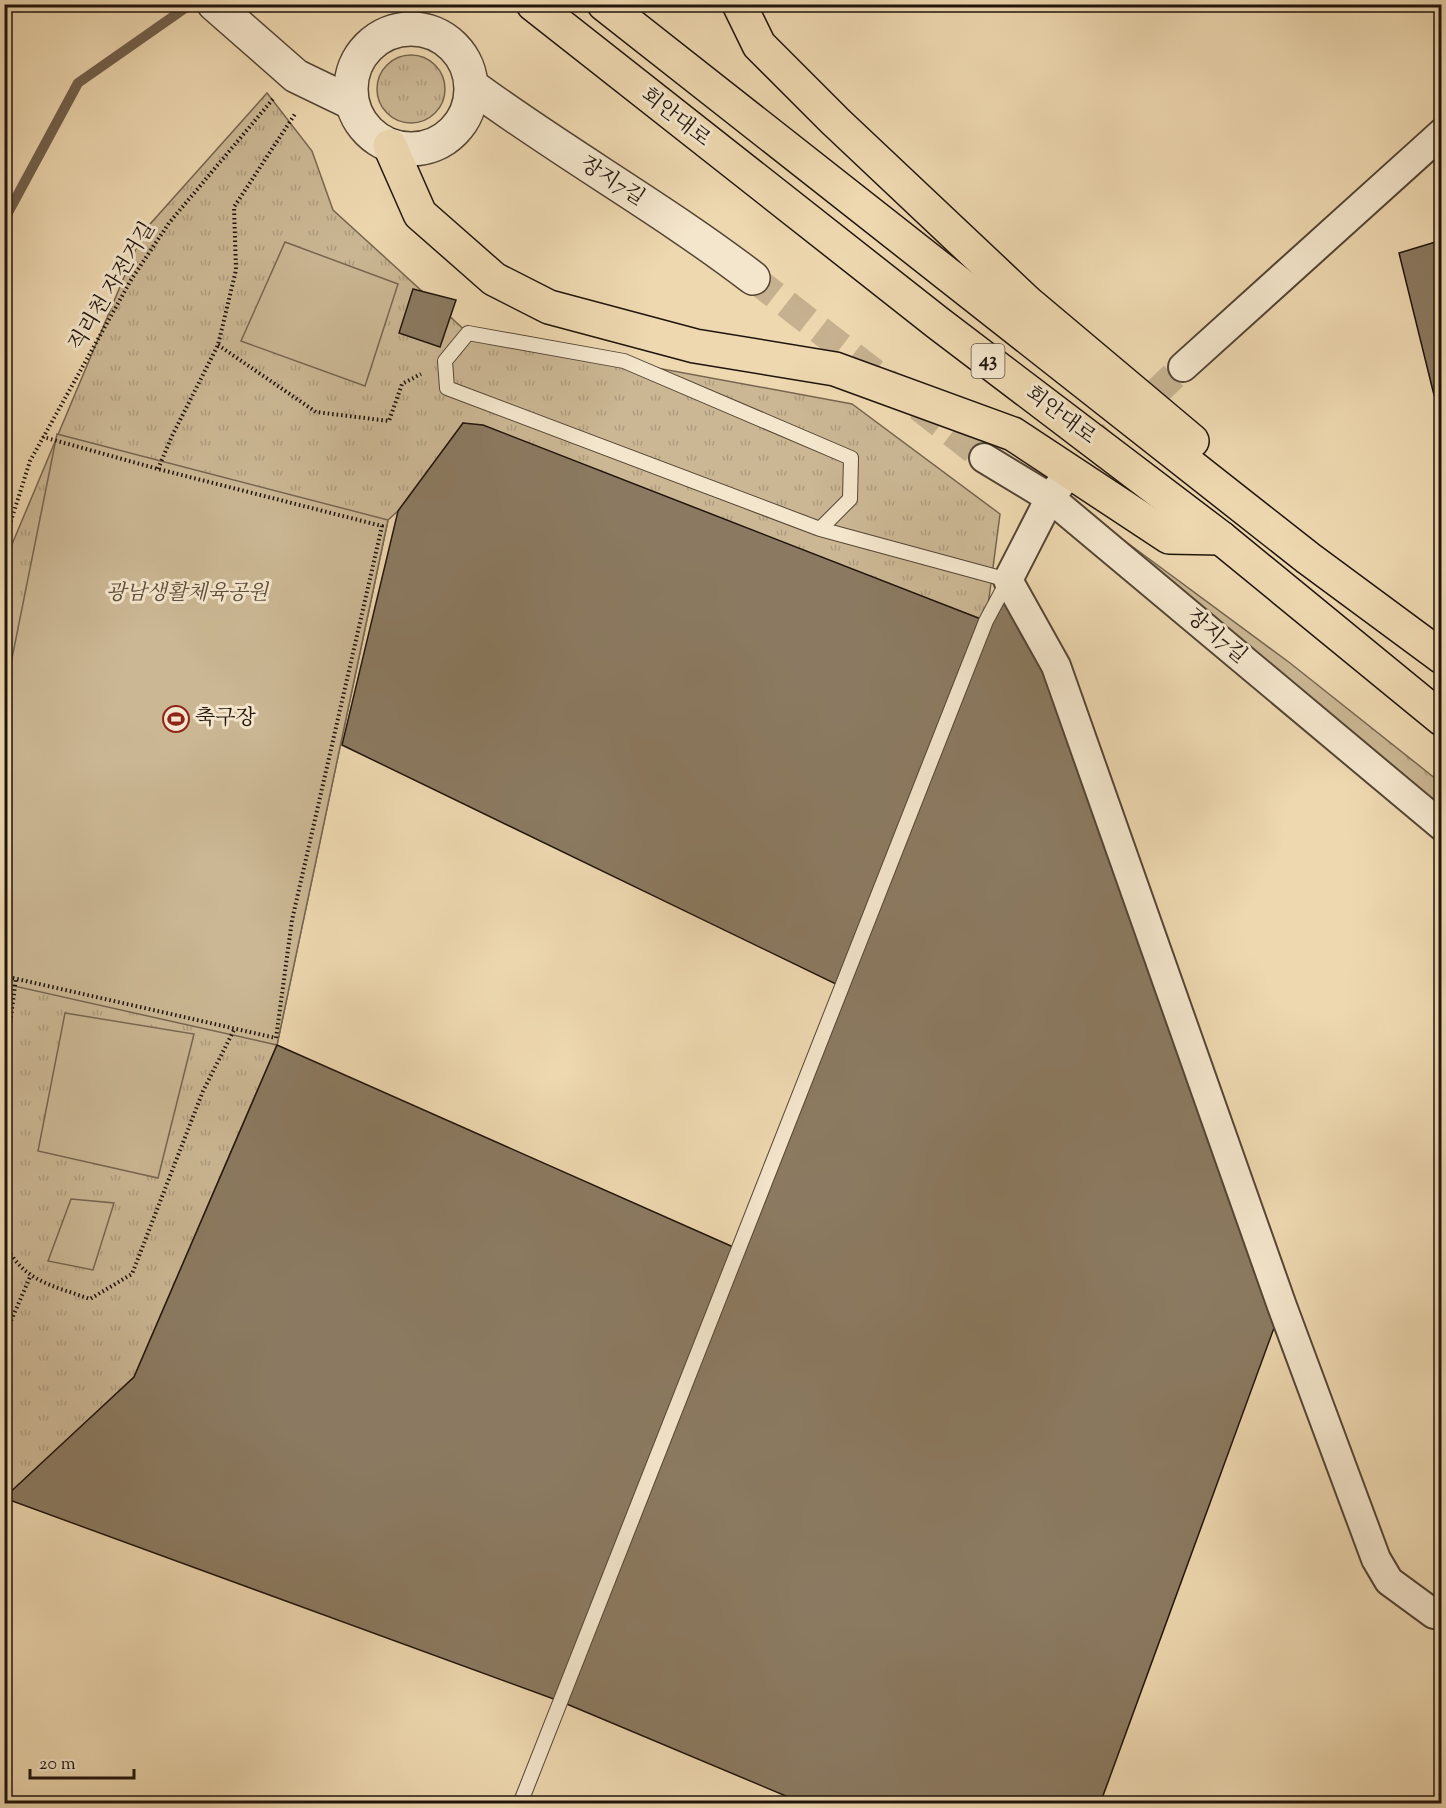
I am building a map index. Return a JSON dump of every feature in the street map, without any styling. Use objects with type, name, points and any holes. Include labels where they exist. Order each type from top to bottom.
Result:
[{"type":"highway","name":"회안대로","points":[[533,4],[919,309],[1221,538],[1442,719]]},
{"type":"highway","name":"회안대로","points":[[604,4],[1207,479],[1442,657]]},
{"type":"highway","points":[[739,4],[759,45],[834,121],[1028,303],[1191,437],[1207,479]]},
{"type":"highway","points":[[390,146],[420,214],[494,279],[549,307],[696,346],[835,369],[1013,434],[1169,537],[1221,538]]},
{"type":"street","points":[[214,4],[297,74],[352,103]]},
{"type":"street","points":[[408,17],[441,36],[457,49],[468,66],[472,86],[469,106],[461,124],[446,138],[429,147],[410,149],[390,146],[373,136],[360,122],[352,103],[351,84],[356,64],[367,48],[383,36],[402,29],[408,17]]},
{"type":"street","name":"장지7길","points":[[472,86],[517,119],[719,251],[753,278]]},
{"type":"street","points":[[1183,367],[1442,133]]},
{"type":"street","name":"장지7길","points":[[984,458],[1056,490],[1442,825]]},
{"type":"street","points":[[1056,490],[1008,580],[1056,666],[1278,1295],[1376,1559],[1389,1581],[1434,1614],[1442,1610]]},
{"type":"lane","points":[[520,1803],[986,621],[1008,580],[820,529],[447,388],[445,361],[468,333],[624,361],[851,458],[850,499],[820,529]]},
{"type":"path","points":[[158,470],[172,436],[218,345],[236,270],[234,207],[297,74]]},
{"type":"path","name":"직리천 자전거길","points":[[4,543],[30,461],[131,280],[169,223],[256,116],[297,74]]},
{"type":"path","points":[[218,345],[316,412],[389,421],[402,384],[445,361]]},
{"type":"path","points":[[4,976],[276,1038],[292,920],[382,526],[158,470],[43,437]]},
{"type":"path","points":[[4,1071],[15,978]]},
{"type":"path","points":[[4,1242],[12,1257],[30,1276],[90,1299],[132,1274],[203,1091],[235,1028]]},
{"type":"path","points":[[4,1337],[30,1276]]},
{"type":"green space","points":[[411,55],[424,58],[435,65],[442,76],[445,89],[442,102],[435,113],[424,120],[411,123],[398,120],[387,113],[380,102],[377,89],[380,76],[387,65],[398,58]]},
{"type":"green space","name":"광남생활체육공원","points":[[267,93],[312,151],[333,210],[468,333],[852,404],[1000,514],[986,621],[463,423],[398,511],[388,520],[277,1045],[134,1377],[5,1498],[5,561],[143,232]]},
{"type":"green space","points":[[285,242],[398,284],[365,386],[241,341]]},
{"type":"green space","name":"축구장","points":[[57,434],[388,520],[277,1045],[5,984],[5,693]]},
{"type":"green space","points":[[1091,516],[1290,663],[1441,783],[1441,807]]},
{"type":"green space","points":[[65,1013],[194,1034],[158,1178],[38,1151]]},
{"type":"green space","points":[[71,1199],[114,1203],[93,1270],[48,1261]]},
{"type":"building","points":[[1442,240],[1442,393],[1434,395],[1399,253]]},
{"type":"building","points":[[413,289],[456,300],[440,347],[399,333]]},
{"type":"building","points":[[463,423],[483,425],[986,621],[842,987],[342,745],[398,511]]},
{"type":"building","points":[[1008,580],[1047,671],[1282,1306],[1100,1804],[805,1804],[562,1702]]},
{"type":"building","points":[[277,1045],[740,1250],[562,1702],[4,1498],[134,1377]]},
{"type":"waterway","points":[[4,220],[78,83],[191,4]]},
{"type":"tunnel","points":[[753,278],[984,458]]},
{"type":"tunnel","points":[[1062,482],[1183,367]]},
{"type":"place","name":"축구장","points":[[176,719]]}]
